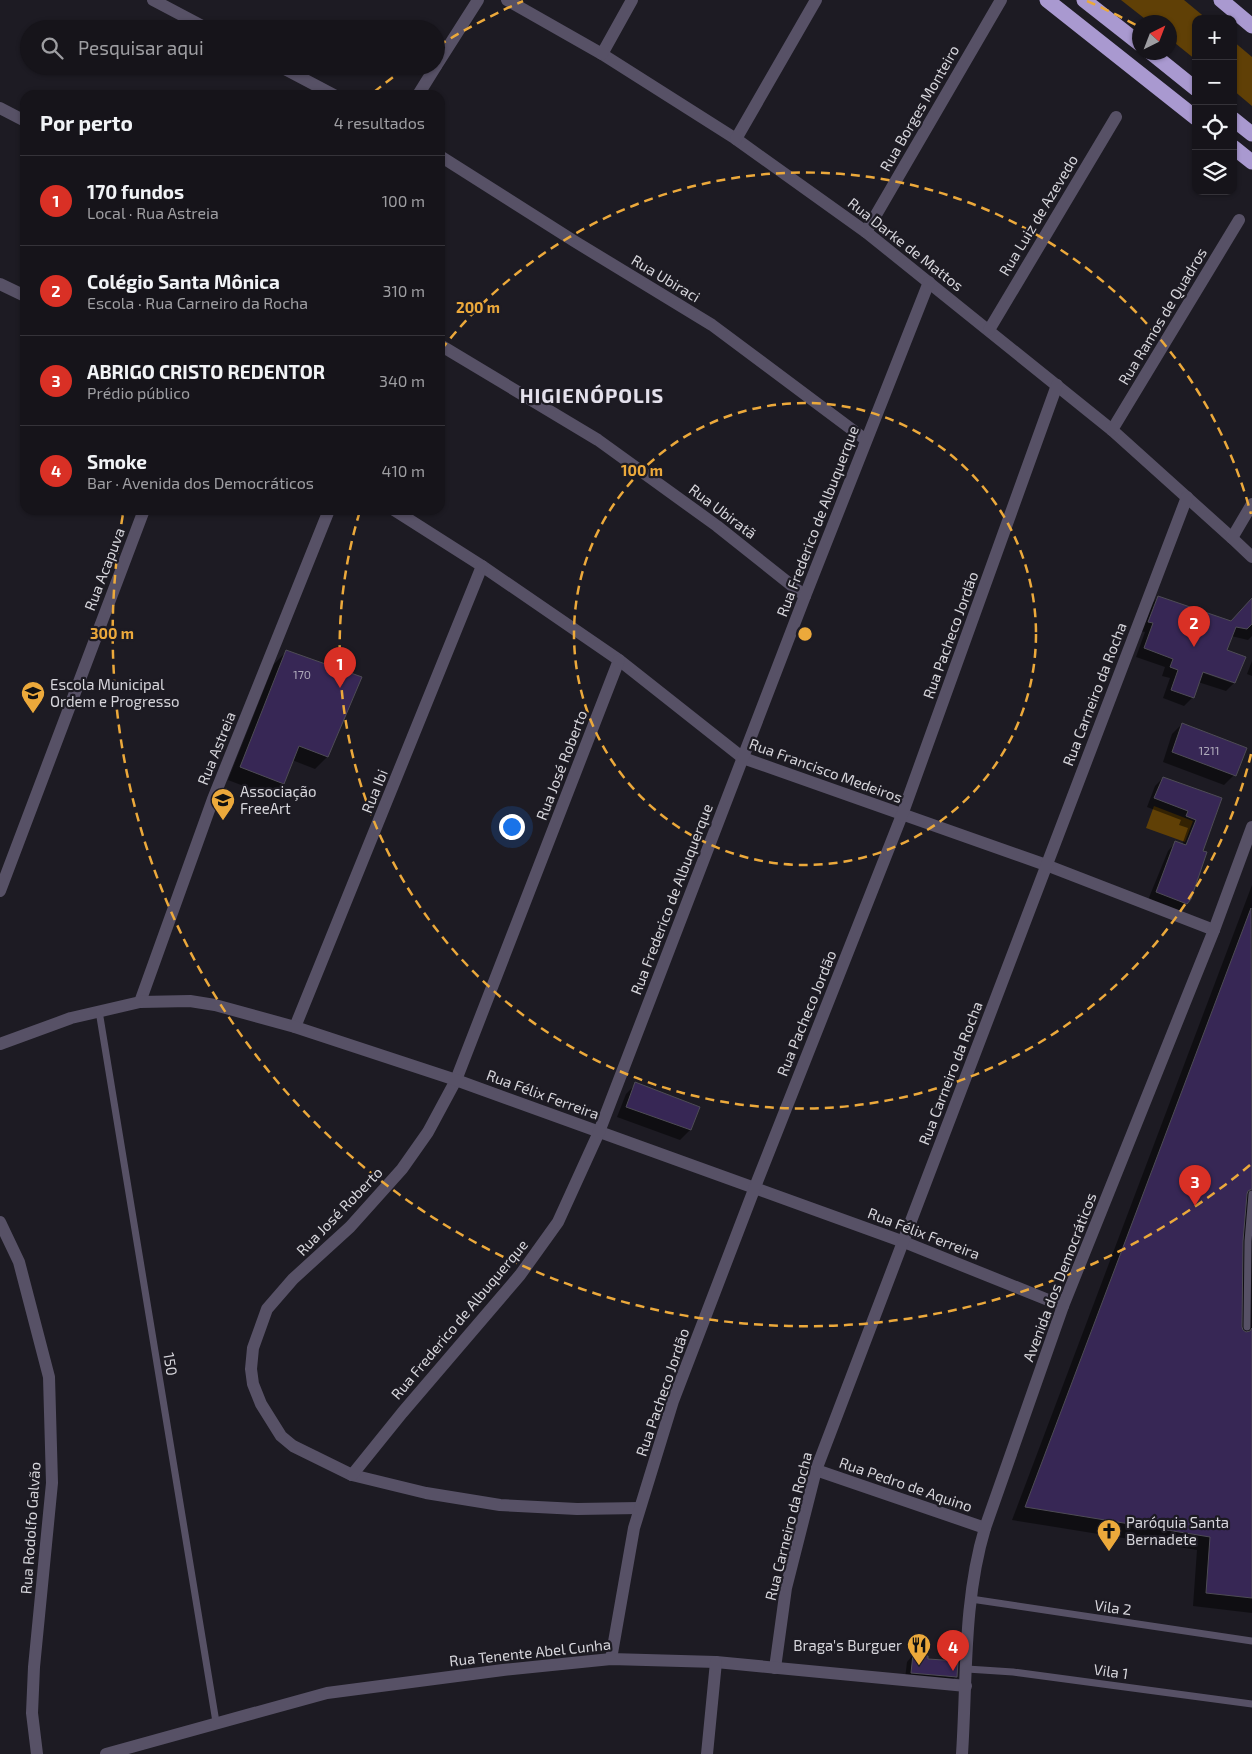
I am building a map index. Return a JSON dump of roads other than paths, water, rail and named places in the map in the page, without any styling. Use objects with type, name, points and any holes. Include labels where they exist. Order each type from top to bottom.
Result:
[{"type":"highway","points":[[1047,0],[1192,115]]},
{"type":"highway","points":[[1084,0],[1132,38]]},
{"type":"highway","points":[[1221,0],[1252,26]]},
{"type":"highway","points":[[1160,60],[1192,86]]},
{"type":"highway","points":[[1237,122],[1252,134]]},
{"type":"highway","points":[[1237,150],[1252,162]]},
{"type":"street","points":[[153,0],[191,20]]},
{"type":"street","points":[[445,52],[478,0]]},
{"type":"street","name":"Rua Darke de Mattos","points":[[507,0],[602,54],[736,139],[866,232],[1112,430],[1252,557]]},
{"type":"street","points":[[602,54],[632,0]]},
{"type":"street","points":[[736,139],[816,0]]},
{"type":"street","name":"Rua Borges Monteiro","points":[[866,232],[1001,0]]},
{"type":"street","points":[[296,75],[325,90]]},
{"type":"street","points":[[421,90],[430,75]]},
{"type":"street","points":[[0,108],[20,118]]},
{"type":"street","name":"Rua Luiz de Azevedo","points":[[989,330],[1116,117]]},
{"type":"street","name":"Rua Ubiraci","points":[[445,159],[712,325],[866,440]]},
{"type":"street","name":"Rua Ramos de Quadros","points":[[1112,430],[1239,220]]},
{"type":"street","name":"Rua Frederico de Albuquerque","points":[[352,1475],[402,1413],[520,1275],[558,1222],[599,1132],[805,596],[929,282]]},
{"type":"street","points":[[0,284],[20,294]]},
{"type":"street","name":"Rua Ubiratã","points":[[445,348],[598,440],[717,526],[805,596]]},
{"type":"street","name":"Rua Pacheco Jordão","points":[[611,1659],[634,1528],[673,1401],[755,1187],[902,815],[1057,385]]},
{"type":"street","name":"Rua Carneiro da Rocha","points":[[775,1668],[786,1588],[816,1470],[1187,498]]},
{"type":"street","points":[[1232,538],[1252,504]]},
{"type":"street","name":"Rua Acapuva","points":[[0,891],[142,515]]},
{"type":"street","name":"Rua Astreia","points":[[140,1002],[213,799],[328,515]]},
{"type":"street","name":"Rua Francisco Medeiros","points":[[402,515],[482,566],[618,660],[743,758],[1046,865],[1214,930]]},
{"type":"street","name":"Rua Ibi","points":[[296,1027],[482,566]]},
{"type":"street","name":"Rua José Roberto","points":[[618,660],[456,1080],[428,1132],[402,1168],[350,1227],[293,1279],[267,1309],[253,1348],[251,1369],[253,1384],[261,1404],[281,1436],[293,1446],[352,1475],[426,1493],[500,1505],[577,1509],[639,1508]]},
{"type":"street","name":"Avenida dos Democráticos","points":[[962,1754],[971,1599],[979,1549],[985,1528],[1063,1306],[1214,930],[1252,827]]},
{"type":"street","name":"Rua Félix Ferreira","points":[[0,1044],[72,1018],[140,1002],[190,1001],[214,1005],[296,1027],[456,1080],[904,1242],[1063,1306]]},
{"type":"street","name":"Rua Rodolfo Galvão","points":[[0,1222],[19,1262],[49,1377],[52,1483],[34,1667],[32,1713],[36,1754]]},
{"type":"street","name":"Rua Pedro de Aquino","points":[[816,1470],[985,1528]]},
{"type":"street","name":"Rua Tenente Abel Cunha","points":[[106,1754],[326,1692],[611,1659],[716,1662],[966,1686]]},
{"type":"street","points":[[707,1754],[716,1662]]},
{"type":"lane","name":"150","points":[[99,1011],[216,1722]]},
{"type":"lane","points":[[1247,1327],[1248,1241],[1252,1194]]},
{"type":"lane","name":"Vila 2","points":[[971,1599],[1252,1641]]},
{"type":"lane","name":"Vila 1","points":[[967,1668],[1012,1672],[1252,1704]]},
{"type":"place","name":"Colégio Santa Mônica","points":[[1194,647]]},
{"type":"place","name":"170 fundos","points":[[340,688]]},
{"type":"place","name":"Escola Municipal Ordem e Progresso","points":[[33,714]]},
{"type":"place","name":"Associação FreeArt","points":[[223,821]]},
{"type":"place","name":"ABRIGO CRISTO REDENTOR","points":[[1195,1206]]},
{"type":"place","name":"Paróquia Santa Bernadete","points":[[1109,1552]]},
{"type":"place","name":"Braga's Burguer","points":[[919,1666]]},
{"type":"place","name":"Smoke","points":[[953,1671]]},
{"type":"district","name":"HIGIENÓPOLIS","points":[[592,395]]}]
